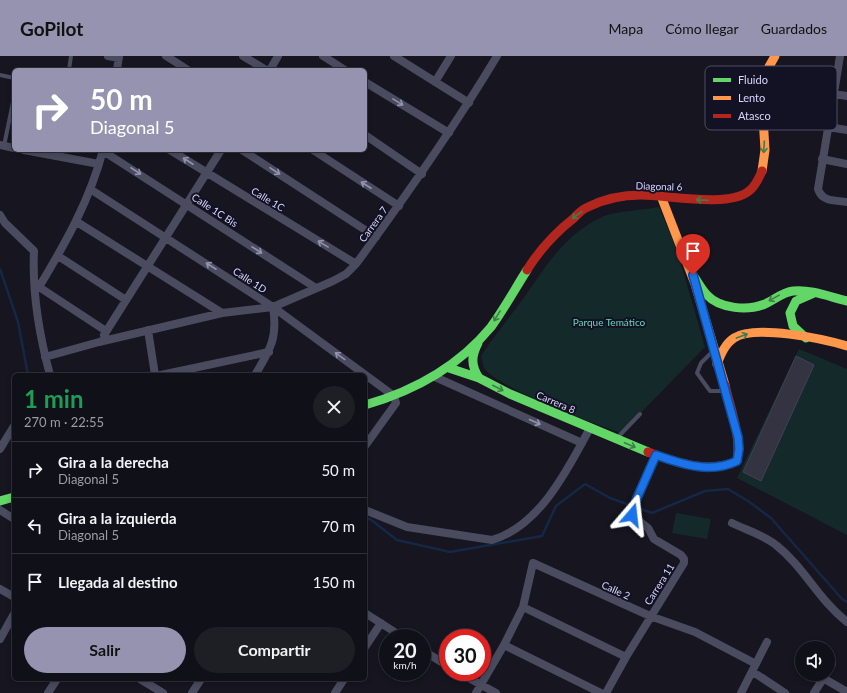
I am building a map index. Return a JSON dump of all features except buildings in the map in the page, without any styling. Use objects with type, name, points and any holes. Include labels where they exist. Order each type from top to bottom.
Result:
[{"type":"main road","name":"Diagonal 6","points":[[769,66],[775,56]]},
{"type":"main road","name":"Diagonal 6","points":[[367,404],[394,396],[435,377],[449,368],[491,326],[539,249],[562,225],[588,207],[615,199],[640,195],[706,200],[741,197],[749,192],[762,171],[765,144],[764,130]]},
{"type":"main road","points":[[661,196],[680,239],[693,275],[717,364],[726,391]]},
{"type":"main road","points":[[693,275],[708,296],[720,303],[735,307],[763,305],[780,295],[801,291],[834,298],[847,303]]},
{"type":"main road","points":[[806,338],[798,333],[792,326],[790,313],[796,301],[803,296],[812,294]]},
{"type":"main road","points":[[717,364],[723,349],[731,340],[742,334],[758,332],[830,341],[847,346]]},
{"type":"main road","points":[[479,378],[474,370],[472,356],[481,337]]},
{"type":"main road","points":[[830,341],[847,338]]},
{"type":"main road","name":"Carrera 8","points":[[449,368],[479,378],[510,394],[616,439],[656,455],[690,466],[722,466],[737,461],[738,443],[726,391]]},
{"type":"main road","points":[[0,501],[12,498]]},
{"type":"street","points":[[108,56],[119,57],[117,68]]},
{"type":"street","points":[[166,56],[185,68]]},
{"type":"street","points":[[243,56],[263,68]]},
{"type":"street","points":[[271,68],[278,56]]},
{"type":"street","points":[[322,56],[342,68]]},
{"type":"street","points":[[435,82],[451,56]]},
{"type":"street","name":"Carrera 7","points":[[45,357],[148,330],[222,314],[274,307],[346,274],[356,264],[422,174],[498,56]]},
{"type":"street","points":[[837,75],[840,56]]},
{"type":"street","points":[[398,57],[469,103]]},
{"type":"street","points":[[367,83],[449,133]]},
{"type":"street","points":[[837,94],[847,96]]},
{"type":"street","points":[[837,128],[847,130]]},
{"type":"street","points":[[828,130],[818,185],[819,193],[826,199],[847,202]]},
{"type":"street","points":[[367,137],[422,174]]},
{"type":"street","points":[[2,146],[12,148]]},
{"type":"street","points":[[45,152],[56,153],[99,164]]},
{"type":"street","points":[[102,152],[77,222],[39,287],[106,332]]},
{"type":"street","name":"Calle 1C Bis","points":[[106,152],[316,288]]},
{"type":"street","name":"Calle 1C","points":[[173,152],[356,264]]},
{"type":"street","points":[[99,342],[220,152]]},
{"type":"street","points":[[245,152],[376,237]]},
{"type":"street","points":[[316,152],[399,206]]},
{"type":"street","points":[[822,159],[847,164]]},
{"type":"street","name":"Calle 1D","points":[[90,189],[274,307],[363,373]]},
{"type":"street","points":[[0,215],[5,223],[34,251],[33,279],[40,333],[49,373]]},
{"type":"street","points":[[77,222],[222,314]]},
{"type":"street","points":[[58,256],[126,300]]},
{"type":"street","points":[[256,373],[269,352],[276,329],[274,307]]},
{"type":"street","points":[[148,330],[155,373]]},
{"type":"street","points":[[169,373],[269,352]]},
{"type":"street","name":"Calle 1D","points":[[367,376],[394,396]]},
{"type":"street","points":[[435,377],[582,443]]},
{"type":"street","points":[[367,443],[391,413],[396,403],[394,396]]},
{"type":"street","points":[[367,511],[407,527],[492,540],[503,537],[516,530],[532,516],[565,474],[590,428]]},
{"type":"street","points":[[0,449],[12,429]]},
{"type":"street","name":"Carrera 11","points":[[606,693],[650,616],[684,563],[684,558],[681,555],[654,539],[648,528],[632,515],[637,498],[656,455]]},
{"type":"street","points":[[0,510],[12,518]]},
{"type":"street","points":[[732,523],[776,544],[796,564],[824,602],[847,622]]},
{"type":"street","name":"Calle 2","points":[[523,607],[533,563],[650,616],[695,632],[754,668],[784,693]]},
{"type":"street","points":[[0,589],[12,596]]},
{"type":"street","points":[[478,689],[504,645],[523,607],[626,657]]},
{"type":"street","points":[[367,614],[390,629]]},
{"type":"street","points":[[0,639],[12,618]]},
{"type":"street","points":[[367,644],[381,623]]},
{"type":"street","points":[[741,693],[768,642]]},
{"type":"street","points":[[504,645],[601,693]]},
{"type":"street","points":[[835,680],[847,692]]},
{"type":"street","points":[[48,693],[56,681]]},
{"type":"street","points":[[143,681],[163,693]]},
{"type":"street","points":[[192,693],[200,681]]},
{"type":"street","points":[[335,693],[343,681]]},
{"type":"street","points":[[469,681],[478,689],[496,693]]},
{"type":"street","points":[[814,693],[821,681]]},
{"type":"lane","points":[[69,68],[71,56]]},
{"type":"lane","points":[[0,75],[12,78]]},
{"type":"lane","points":[[2,146],[12,105]]},
{"type":"lane","points":[[714,350],[701,363],[697,373],[710,391],[726,391]]},
{"type":"lane","points":[[616,439],[640,414]]},
{"type":"green space","name":"Parque Temático","points":[[659,207],[677,250],[705,347],[621,433],[526,395],[492,376],[484,368],[481,356],[548,263],[566,242],[589,224],[602,217],[622,212]]},
{"type":"green space","points":[[799,349],[847,369],[847,535],[737,478]]},
{"type":"green space","points":[[676,513],[711,519],[707,539],[672,533]]},
{"type":"waterway","points":[[0,269],[18,322],[28,373]]},
{"type":"waterway","points":[[367,518],[370,519],[397,540],[450,552],[542,536],[556,506],[585,484],[610,498],[652,513],[705,491],[728,489],[748,501],[771,518],[842,599],[847,602]]},
{"type":"traffic: fast","points":[[367,404],[401,393],[450,366],[491,327],[527,270]]},
{"type":"traffic: fast","points":[[693,275],[707,295],[713,300],[727,306],[751,308],[765,304],[793,291],[814,292],[847,301]]},
{"type":"traffic: fast","points":[[806,338],[793,326],[790,313],[796,301],[812,294]]},
{"type":"traffic: fast","points":[[478,343],[474,352],[473,365],[479,378]]},
{"type":"traffic: fast","points":[[449,368],[479,378],[510,394],[648,452]]},
{"type":"traffic: fast","points":[[0,501],[12,498]]},
{"type":"traffic: slow","points":[[769,66],[775,56]]},
{"type":"traffic: slow","points":[[762,171],[765,150],[764,130]]},
{"type":"traffic: slow","points":[[661,196],[695,284],[725,385]]},
{"type":"traffic: slow","points":[[717,364],[726,346],[734,338],[744,334],[757,332],[789,334],[847,346]]},
{"type":"traffic: jam","points":[[527,270],[537,255],[560,230],[582,210],[594,204],[614,198],[634,195],[713,200],[727,199],[739,196],[749,191],[755,185],[762,171]]},
{"type":"traffic: jam","points":[[648,452],[692,466],[715,467],[737,461],[737,432],[725,385]]},
{"type":"route","points":[[632,515],[637,498],[656,455],[690,466],[717,467],[726,466],[737,461],[739,449],[738,437],[693,275]]}]
